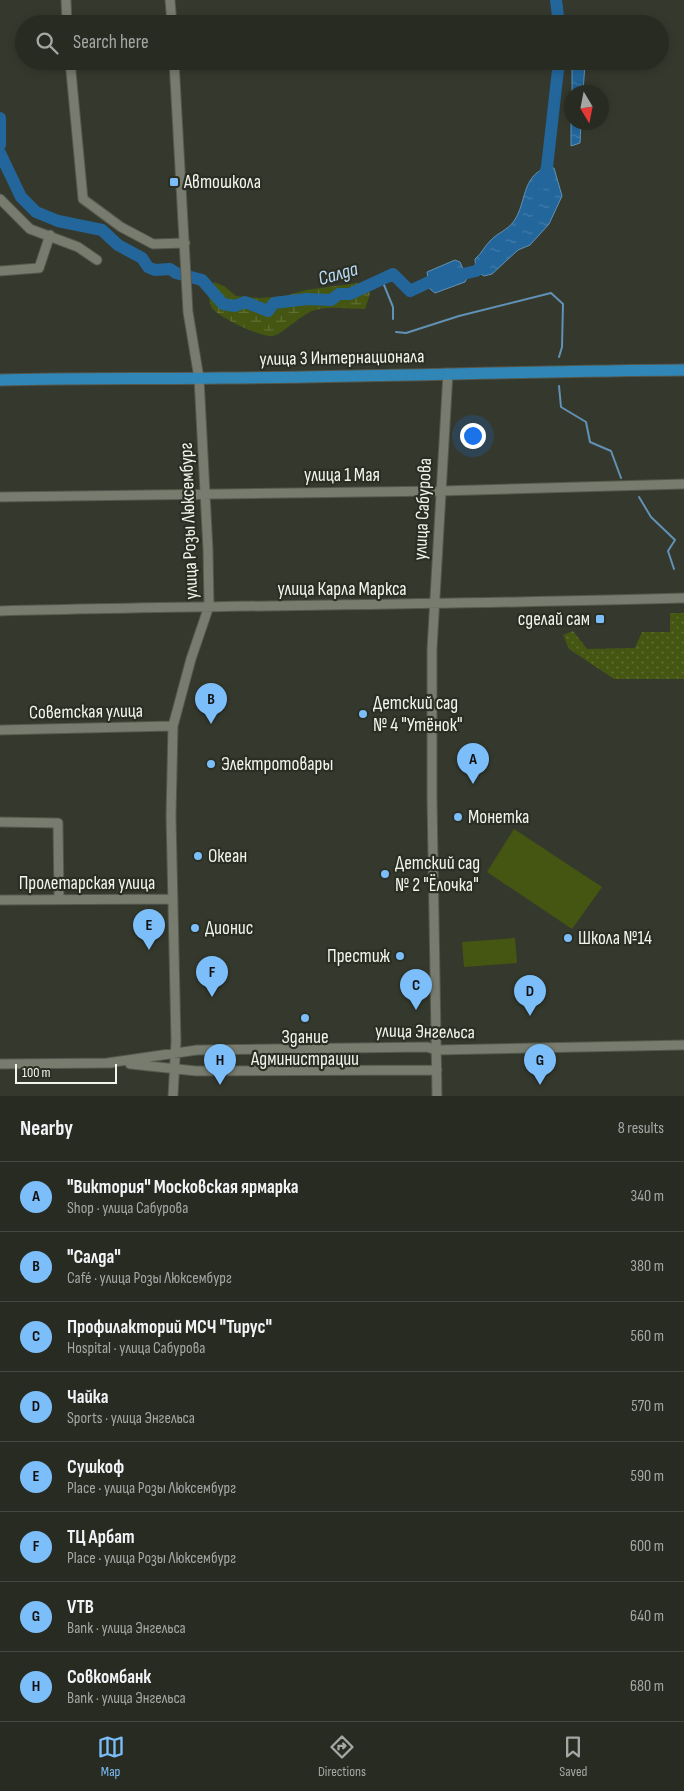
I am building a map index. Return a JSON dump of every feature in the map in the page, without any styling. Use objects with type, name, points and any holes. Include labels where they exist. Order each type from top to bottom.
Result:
[{"type":"main road","name":"улица 3 Интернационала","points":[[0,380],[684,370]]},
{"type":"street","points":[[66,0],[66,15]]},
{"type":"street","points":[[170,0],[171,15]]},
{"type":"street","points":[[71,70],[84,200],[121,227],[153,244],[185,243]]},
{"type":"street","name":"улица Розы Люксембург","points":[[173,1096],[176,1052],[171,816],[173,726],[191,659],[209,606],[199,378],[188,312],[175,70]]},
{"type":"street","points":[[0,199],[30,229],[78,247],[97,260]]},
{"type":"street","points":[[0,271],[40,268],[50,235]]},
{"type":"street","name":"улица Сабурова","points":[[437,1096],[432,798],[434,605],[448,373]]},
{"type":"street","name":"улица 1 Мая","points":[[0,497],[440,491],[684,484]]},
{"type":"street","name":"улица Карла Маркса","points":[[0,611],[209,606],[434,605],[684,598]]},
{"type":"street","name":"Советская улица","points":[[0,730],[173,726]]},
{"type":"street","points":[[0,822],[58,823],[59,899]]},
{"type":"street","name":"Пролетарская улица","points":[[0,900],[174,899]]},
{"type":"street","name":"улица Энгельса","points":[[107,1063],[176,1052],[349,1047],[427,1048],[436,1050],[684,1045]]},
{"type":"street","name":"улица Энгельса","points":[[0,1064],[107,1063],[160,1065],[175,1070],[437,1070]]},
{"type":"green space","points":[[214,282],[224,286],[236,296],[259,298],[285,296],[306,290],[365,282],[370,294],[365,309],[318,309],[307,313],[276,335],[267,336],[231,321],[212,308],[209,298]]},
{"type":"green space","points":[[670,613],[684,613],[684,679],[614,679],[569,649],[563,635],[573,631],[587,649],[635,648],[642,632],[670,632]]},
{"type":"green space","points":[[514,829],[602,887],[572,929],[487,872]]},
{"type":"green space","points":[[515,938],[517,963],[464,967],[462,942]]},
{"type":"water","points":[[572,70],[585,70],[584,85],[572,85]]},
{"type":"water","points":[[571,130],[581,130],[580,143],[571,146]]},
{"type":"water","points":[[547,167],[554,168],[562,196],[549,224],[530,245],[518,250],[492,274],[484,276],[476,271],[475,259],[493,238],[509,227],[514,221],[529,183],[539,171]]},
{"type":"water","points":[[455,260],[460,262],[467,278],[465,282],[435,293],[430,289],[427,272]]},
{"type":"waterway","name":"Салда","points":[[556,0],[558,15]]},
{"type":"waterway","name":"Салда","points":[[542,183],[547,167],[558,70]]},
{"type":"waterway","name":"Салда","points":[[0,118],[0,145]]},
{"type":"waterway","name":"Салда","points":[[0,153],[21,197],[36,212],[58,221],[102,230],[118,245],[142,258],[148,267],[155,270],[170,269],[176,273],[202,280],[223,304],[235,306],[245,302],[268,311],[274,303],[307,299],[331,300],[339,294],[350,294],[393,274],[410,291],[429,282],[476,271],[488,260]]},
{"type":"waterway","points":[[382,280],[393,307],[393,319]]},
{"type":"waterway","points":[[396,332],[406,333],[459,316],[551,293],[563,304],[562,347],[559,357]]},
{"type":"waterway","points":[[559,386],[561,407],[586,422],[590,442],[611,451],[621,478]]},
{"type":"waterway","points":[[639,497],[651,517],[675,540],[668,551],[674,569]]},
{"type":"place","name":"Автошкола","points":[[174,182]]},
{"type":"place","name":"сделай сам","points":[[600,619]]},
{"type":"place","name":"Детский сад № 4 \"Утёнок\"","points":[[363,714]]},
{"type":"place","name":"\"Салда\"","points":[[211,724]]},
{"type":"place","name":"Электротовары","points":[[211,764]]},
{"type":"place","name":"\"Виктория\" Московская ярмарка","points":[[473,784]]},
{"type":"place","name":"Монетка","points":[[458,817]]},
{"type":"place","name":"Океан","points":[[198,856]]},
{"type":"place","name":"Детский сад № 2 \"Ёлочка\"","points":[[385,874]]},
{"type":"place","name":"Дионис","points":[[195,928]]},
{"type":"place","name":"Школа №14","points":[[568,938]]},
{"type":"place","name":"Сушкоф","points":[[149,950]]},
{"type":"place","name":"Престиж","points":[[400,956]]},
{"type":"place","name":"ТЦ Арбат","points":[[212,997]]},
{"type":"place","name":"Профилакторий МСЧ \"Тирус\"","points":[[416,1010]]},
{"type":"place","name":"Чайка","points":[[530,1016]]},
{"type":"place","name":"Здание Администрации","points":[[305,1018]]},
{"type":"place","name":"Совкомбанк","points":[[220,1085]]},
{"type":"place","name":"VTB","points":[[540,1085]]}]
